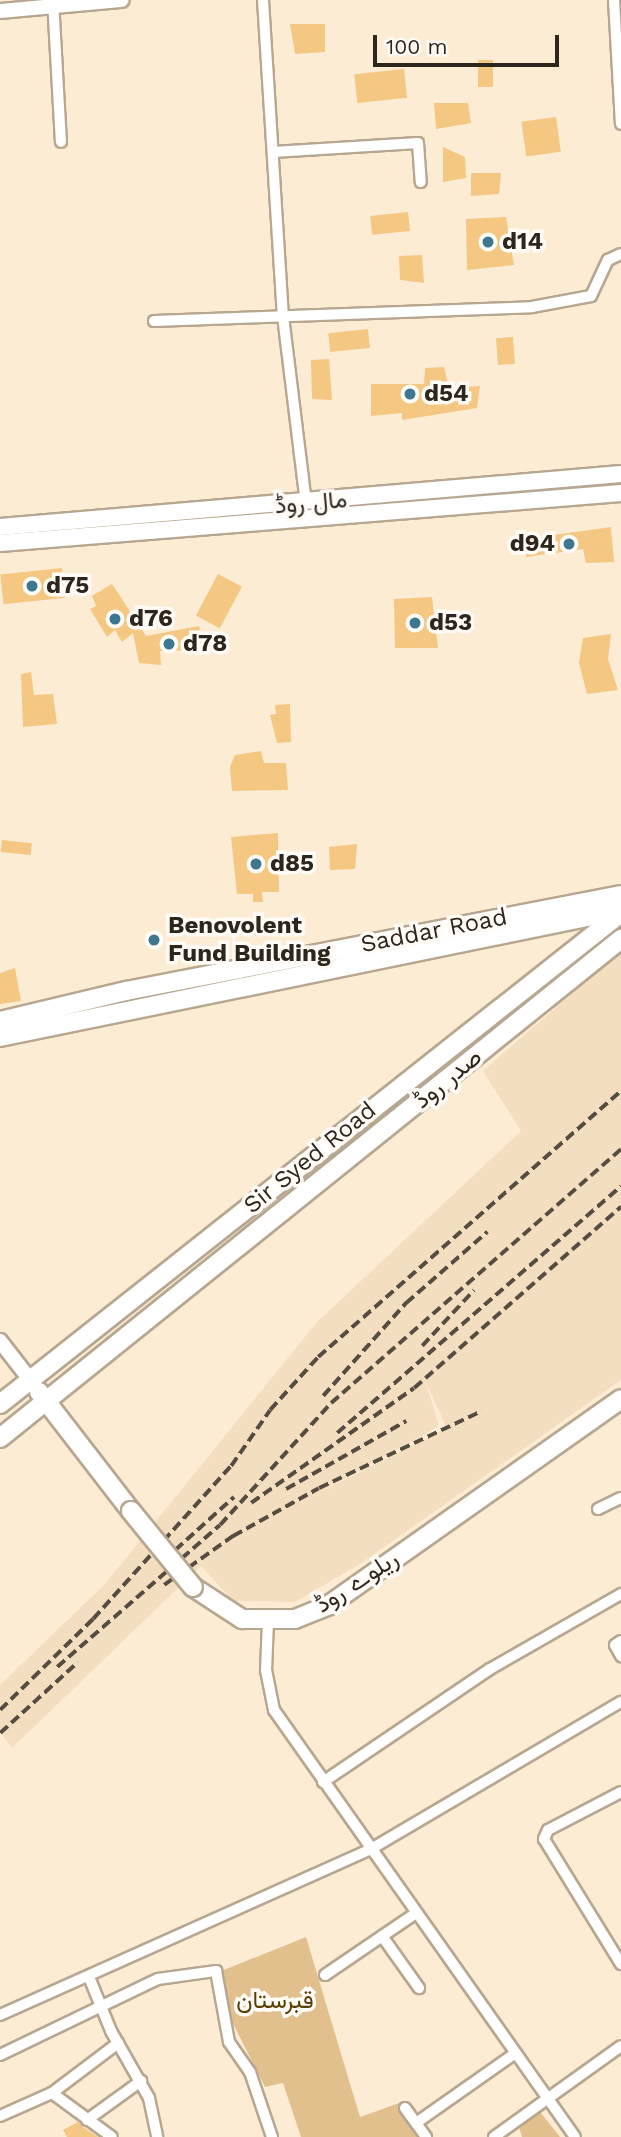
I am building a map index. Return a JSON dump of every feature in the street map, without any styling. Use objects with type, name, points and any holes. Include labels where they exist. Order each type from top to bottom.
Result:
[{"type":"main road","name":"مال روڈ","points":[[0,543],[31,533],[306,503],[621,474]]},
{"type":"main road","name":"مال روڈ","points":[[0,527],[31,533],[621,493]]},
{"type":"main road","name":"Saddar Road","points":[[0,1037],[521,922],[621,895]]},
{"type":"main road","name":"Saddar Road","points":[[0,1021],[126,991],[521,922],[621,912]]},
{"type":"main road","name":"Sir Syed Road","points":[[0,1404],[621,912]]},
{"type":"main road","name":"صدر روڈ","points":[[0,1438],[621,939]]},
{"type":"main road","name":"ریلوے روڈ","points":[[31,1381],[193,1587],[242,1619],[268,1621],[295,1619],[329,1605],[621,1399]]},
{"type":"street","points":[[0,11],[53,3],[122,0]]},
{"type":"street","points":[[263,0],[283,316],[306,503]]},
{"type":"street","points":[[614,0],[621,124]]},
{"type":"street","points":[[53,3],[61,142]]},
{"type":"street","points":[[273,152],[418,143],[421,181]]},
{"type":"street","points":[[154,321],[544,305],[591,296],[608,260],[621,254]]},
{"type":"street","points":[[0,1341],[31,1381]]},
{"type":"street","points":[[598,1509],[617,1500],[621,1513]]},
{"type":"street","points":[[323,1782],[490,1669],[621,1594]]},
{"type":"street","points":[[268,1621],[266,1670],[274,1710],[575,2137]]},
{"type":"street","points":[[621,1641],[615,1645],[621,1656]]},
{"type":"street","points":[[0,2015],[372,1849],[621,1702]]},
{"type":"street","points":[[621,1791],[548,1830],[544,1839],[621,1964]]},
{"type":"street","points":[[325,1975],[416,1913]]},
{"type":"street","points":[[382,1936],[419,1988]]},
{"type":"street","points":[[0,2055],[158,1979],[216,1971],[229,2042],[250,2072],[272,2137]]},
{"type":"street","points":[[89,1977],[118,2043],[141,2081],[157,2137]]},
{"type":"street","points":[[0,2116],[52,2093],[118,2043]]},
{"type":"street","points":[[494,2137],[548,2101],[621,2046]]},
{"type":"street","points":[[416,2123],[514,2054]]},
{"type":"street","points":[[87,2120],[141,2081]]},
{"type":"street","points":[[52,2093],[112,2137]]},
{"type":"street","points":[[405,2108],[425,2137]]},
{"type":"shaded area","points":[[621,951],[621,1380],[360,1564],[295,1602],[233,1601],[201,1566],[12,1748],[0,1732],[0,1685],[105,1584],[317,1322],[521,1131],[483,1071]],"holes":[[[426,1383],[447,1428],[321,1492],[439,1426]]]},
{"type":"green space","name":"قبرستان","points":[[306,1937],[360,2117],[405,2101],[424,2137],[301,2137],[283,2083],[265,2087],[209,1976]]},
{"type":"green space","points":[[537,2108],[560,2137],[522,2137],[519,2127]]},
{"type":"building","points":[[290,24],[325,24],[325,52],[295,54]]},
{"type":"building","points":[[478,60],[493,60],[493,87],[478,87]]},
{"type":"building","points":[[404,69],[407,98],[357,103],[354,74]]},
{"type":"building","points":[[434,103],[468,103],[471,123],[436,129]]},
{"type":"building","points":[[556,117],[561,152],[526,157],[521,122]]},
{"type":"building","points":[[443,147],[465,157],[466,178],[443,182]]},
{"type":"building","points":[[471,173],[501,173],[499,194],[471,196]]},
{"type":"building","points":[[408,212],[410,231],[372,235],[370,216]]},
{"type":"building","name":"d14","points":[[506,217],[514,265],[467,270],[466,219]]},
{"type":"building","points":[[422,255],[424,283],[400,280],[399,256]]},
{"type":"building","points":[[368,329],[370,348],[330,352],[328,333]]},
{"type":"building","points":[[513,337],[515,364],[498,365],[496,338]]},
{"type":"building","points":[[329,359],[332,400],[312,399],[311,360]]},
{"type":"building","name":"d54","points":[[444,367],[449,388],[480,386],[477,408],[402,420],[402,413],[371,416],[371,384],[424,384],[425,368]]},
{"type":"building","name":"d94","points":[[611,527],[614,562],[586,563],[583,549],[526,557],[525,539]]},
{"type":"building","name":"d75","points":[[62,568],[65,598],[3,604],[0,574]]},
{"type":"building","points":[[218,574],[242,587],[220,628],[196,615]]},
{"type":"building","points":[[112,584],[146,636],[199,626],[204,650],[160,651],[161,665],[139,663],[133,633],[122,642],[115,630],[107,637],[90,609],[96,606],[92,596]]},
{"type":"building","name":"d53","points":[[432,597],[438,648],[395,648],[394,599]]},
{"type":"building","points":[[611,634],[608,659],[618,690],[587,694],[579,663],[583,638]]},
{"type":"building","points":[[31,672],[34,695],[53,694],[57,724],[23,727],[21,674]]},
{"type":"building","points":[[290,704],[291,742],[277,743],[270,715],[276,714],[275,705]]},
{"type":"building","points":[[261,751],[264,763],[286,763],[288,790],[232,791],[230,767],[235,755]]},
{"type":"building","name":"d85","points":[[278,833],[279,892],[262,892],[263,902],[253,902],[253,894],[237,894],[231,837]]},
{"type":"building","points":[[2,840],[32,843],[31,855],[1,852]]},
{"type":"building","points":[[357,844],[355,869],[330,870],[329,847]]},
{"type":"building","points":[[15,968],[21,1001],[0,1004],[0,973]]},
{"type":"building","points":[[78,2122],[98,2137],[67,2137],[63,2130]]},
{"type":"railway","points":[[0,1710],[93,1619],[231,1466],[270,1410],[318,1357],[621,1091]]},
{"type":"railway","points":[[57,1667],[220,1525],[331,1403],[621,1149]]},
{"type":"railway","points":[[337,1433],[621,1186]]},
{"type":"railway","points":[[251,1503],[414,1388],[621,1207]]},
{"type":"railway","points":[[323,1396],[406,1303],[487,1232]]},
{"type":"railway","points":[[422,1346],[474,1290]]},
{"type":"railway","points":[[164,1585],[233,1536],[319,1488],[482,1411]]},
{"type":"railway","points":[[286,1489],[406,1421]]},
{"type":"railway","points":[[164,1560],[234,1497]]},
{"type":"railway","points":[[0,1733],[78,1662]]},
{"type":"place","name":"d14","points":[[488,242]]},
{"type":"place","name":"d54","points":[[410,394]]},
{"type":"place","name":"d94","points":[[569,544]]},
{"type":"place","name":"d75","points":[[32,586]]},
{"type":"place","name":"d76","points":[[115,619]]},
{"type":"place","name":"d53","points":[[415,623]]},
{"type":"place","name":"d78","points":[[169,644]]},
{"type":"place","name":"d85","points":[[256,864]]},
{"type":"place","name":"Benovolent Fund Building","points":[[154,940]]}]
